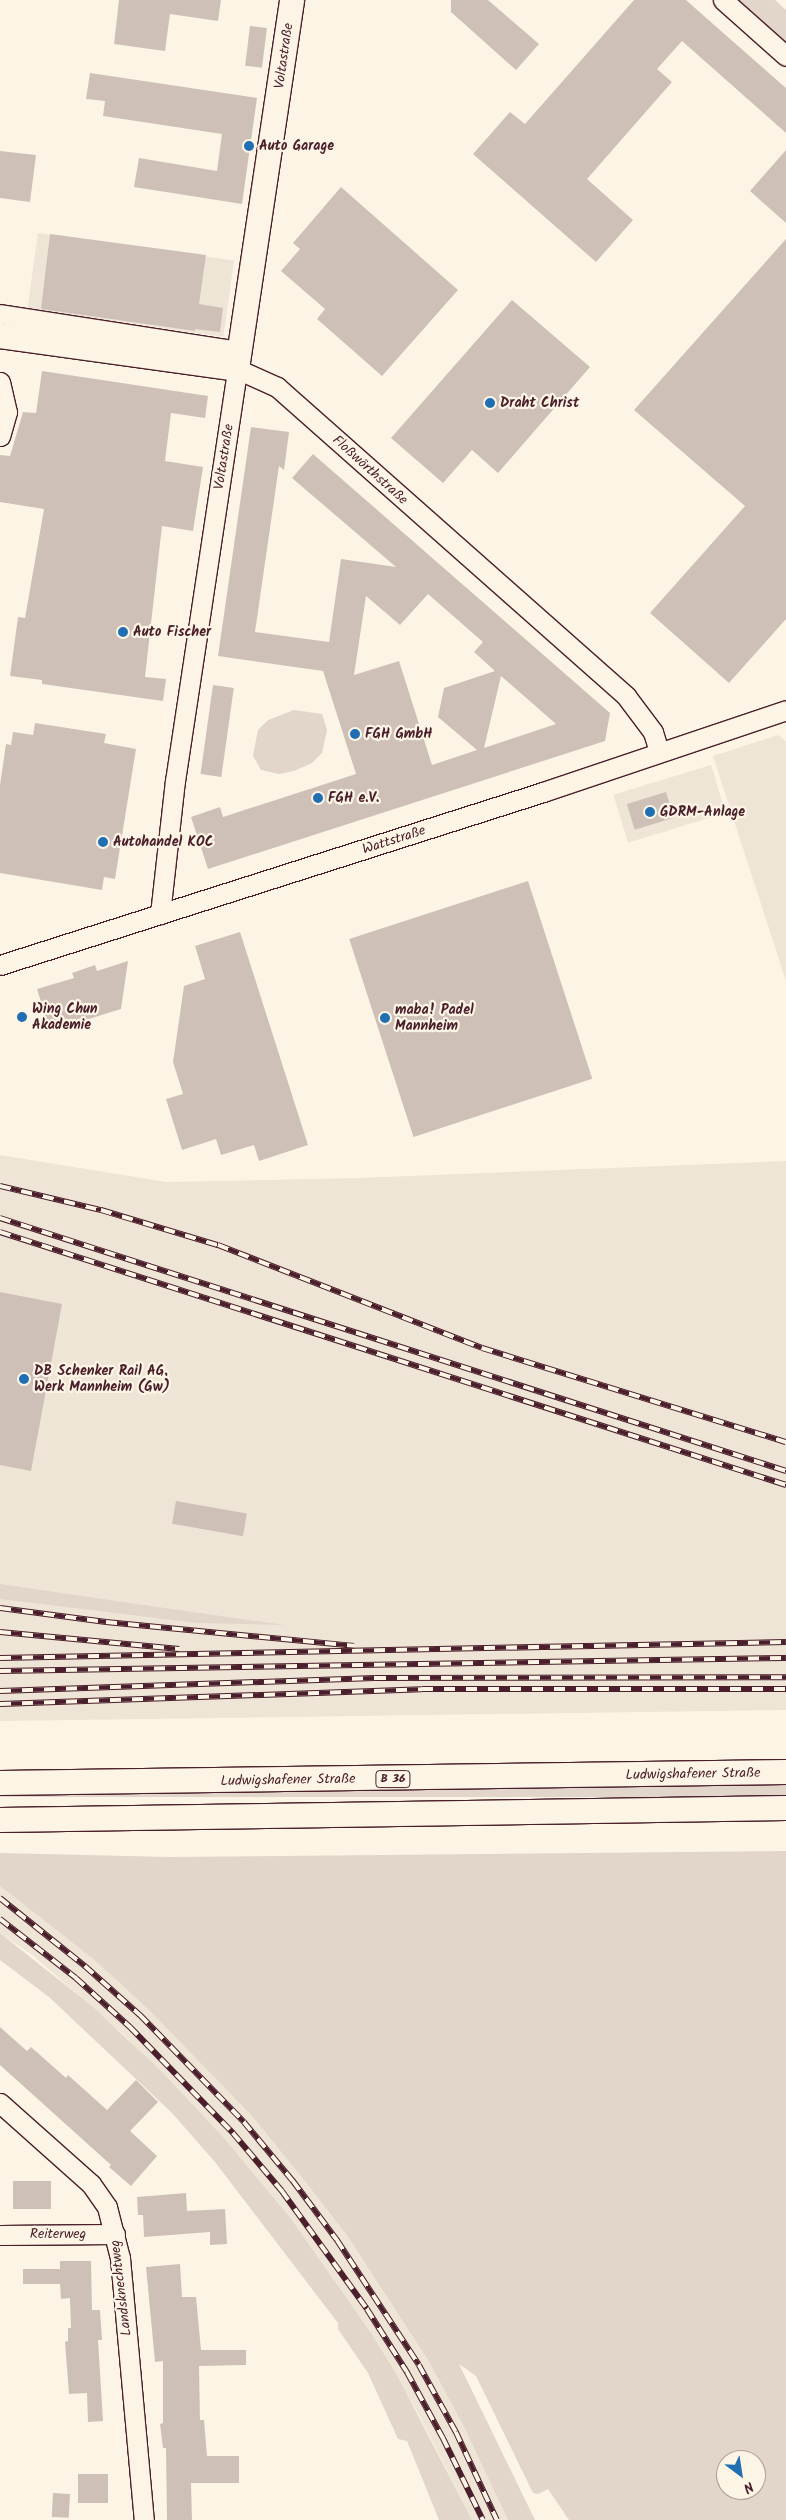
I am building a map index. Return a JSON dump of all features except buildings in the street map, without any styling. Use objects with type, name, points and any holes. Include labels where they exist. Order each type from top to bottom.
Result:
[{"type":"main road","name":"Voltastraße","points":[[239,360],[292,0]]},
{"type":"main road","name":"Floßwörthstraße","points":[[7,326],[239,360]]},
{"type":"main road","name":"Ludwigshafener Straße","points":[[0,1783],[786,1772]]},
{"type":"main road","points":[[0,1820],[786,1808]]},
{"type":"street","points":[[723,0],[786,56]]},
{"type":"street","name":"Floßwörthstraße","points":[[239,360],[277,387],[626,696],[653,732],[659,752]]},
{"type":"street","name":"Voltastraße","points":[[160,914],[176,771],[239,360]]},
{"type":"street","points":[[0,382],[7,412],[0,436]]},
{"type":"street","name":"Wattstraße","points":[[0,965],[786,710]]},
{"type":"street","name":"Landsknechtweg","points":[[0,2103],[91,2184],[107,2207],[115,2234],[144,2520]]},
{"type":"street","name":"Reiterweg","points":[[0,2234],[115,2234]]},
{"type":"shaded area","points":[[737,0],[775,0],[786,10],[786,42]]},
{"type":"shaded area","points":[[38,233],[234,261],[223,337],[27,309]]},
{"type":"shaded area","points":[[294,710],[322,714],[327,730],[322,753],[312,763],[294,771],[279,774],[261,770],[253,756],[258,730],[268,720]]},
{"type":"shaded area","points":[[778,735],[786,741],[786,981],[713,756]]},
{"type":"shaded area","points":[[711,765],[726,813],[628,843],[613,795]]},
{"type":"shaded area","points":[[0,1155],[166,1182],[359,1178],[786,1161],[786,1710],[0,1721]]},
{"type":"shaded area","points":[[0,1584],[285,1625],[197,1623],[0,1599]]},
{"type":"shaded area","points":[[0,1784],[786,1784],[786,1797],[0,1797]]},
{"type":"shaded area","points":[[786,1851],[786,2520],[569,2520],[548,2489],[538,2494],[533,2493],[476,2376],[459,2364],[535,2520],[508,2520],[464,2427],[428,2360],[346,2234],[252,2116],[147,2008],[92,1958],[0,1886],[0,1853],[169,1857]]},
{"type":"shaded area","points":[[0,1886],[92,1958],[147,2008],[252,2116],[300,2175],[346,2234],[428,2360],[464,2427],[508,2520],[472,2520],[420,2417],[371,2333],[292,2220],[225,2139],[124,2035],[32,1955],[0,1933]]},
{"type":"shaded area","points":[[0,1933],[93,2007],[159,2069],[225,2139],[292,2220],[371,2333],[398,2377],[472,2520],[439,2520],[407,2441],[398,2439],[368,2373],[338,2329],[338,2323],[215,2162],[172,2113],[49,1997],[0,1960]]},
{"type":"railway","points":[[0,1186],[101,1210],[218,1245],[482,1348],[786,1442]]},
{"type":"railway","points":[[0,1218],[786,1471]]},
{"type":"railway","points":[[0,1232],[786,1485]]},
{"type":"railway","points":[[0,1608],[106,1622],[354,1646]]},
{"type":"railway","points":[[0,1632],[179,1649]]},
{"type":"railway","points":[[0,1658],[786,1642]]},
{"type":"railway","points":[[0,1671],[786,1658]]},
{"type":"railway","points":[[0,1691],[375,1678],[786,1677]]},
{"type":"railway","points":[[0,1704],[422,1689],[786,1689]]},
{"type":"railway","points":[[0,1898],[85,1966],[140,2015],[244,2122],[293,2181],[337,2240],[419,2365],[456,2432],[497,2520]]},
{"type":"railway","points":[[0,1919],[76,1978],[130,2027],[233,2133],[282,2191],[367,2309],[407,2372],[443,2438],[483,2520]]},
{"type":"place","name":"Auto Garage","points":[[249,146]]},
{"type":"place","name":"Draht Christ","points":[[490,403]]},
{"type":"place","name":"Auto Fischer","points":[[123,632]]},
{"type":"place","name":"FGH GmbH","points":[[355,734]]},
{"type":"place","name":"FGH e.V.","points":[[318,798]]},
{"type":"place","name":"GDRM-Anlage","points":[[650,812]]},
{"type":"place","name":"Autohandel KOC","points":[[103,842]]},
{"type":"place","name":"Wing Chun Akademie","points":[[22,1017]]},
{"type":"place","name":"maba! Padel Mannheim","points":[[385,1018]]},
{"type":"place","name":"DB Schenker Rail AG, Werk Mannheim (Gw)","points":[[24,1379]]}]
